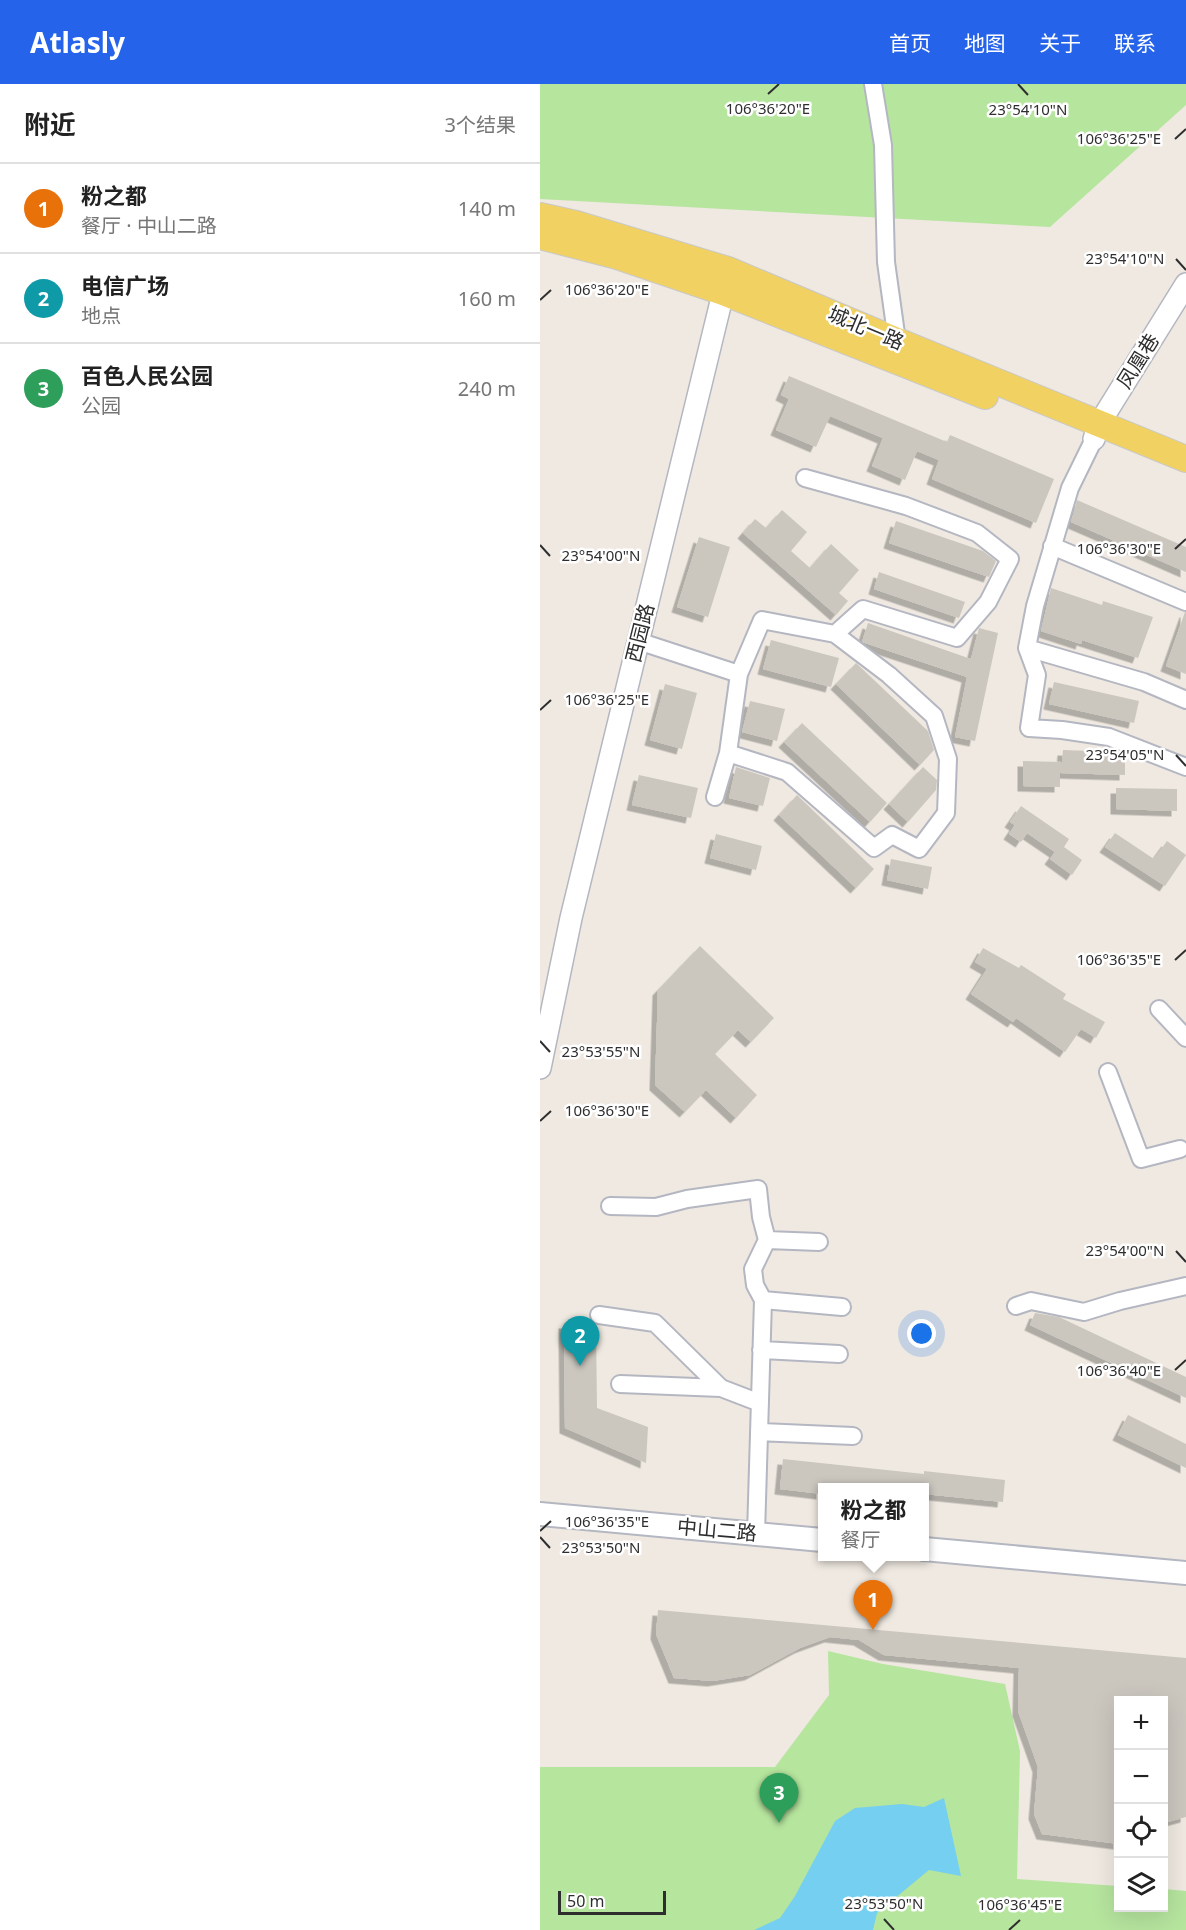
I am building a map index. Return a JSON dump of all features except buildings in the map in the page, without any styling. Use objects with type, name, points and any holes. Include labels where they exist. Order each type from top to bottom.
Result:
[{"type":"main road","name":"城北一路","points":[[540,216],[576,224],[726,281],[1097,431],[1186,459]]},
{"type":"main road","name":"城北一路","points":[[540,237],[726,281],[897,341],[1097,431],[1186,475]]},
{"type":"main road","name":"中山二路","points":[[540,1514],[818,1540]]},
{"type":"main road","points":[[929,1549],[1186,1572]]},
{"type":"street","points":[[873,84],[883,145],[886,262],[897,341]]},
{"type":"street","name":"西园路","points":[[540,1068],[542,1044],[571,918],[726,281]]},
{"type":"street","name":"凤凰巷","points":[[1097,431],[1186,284]]},
{"type":"street","points":[[1097,431],[1070,488],[1035,606],[1028,648],[1037,675],[1029,728],[1062,729],[1109,737],[1186,767]]},
{"type":"street","points":[[804,478],[906,506],[977,533],[1010,559],[988,602],[957,638],[863,609],[835,634]]},
{"type":"street","points":[[1052,546],[1186,602]]},
{"type":"street","points":[[715,797],[728,753],[740,674],[762,620],[835,634],[889,675],[934,716],[948,759],[946,813],[920,849],[892,836],[874,848],[787,772],[728,753]]},
{"type":"street","points":[[638,641],[740,674]]},
{"type":"street","points":[[1028,648],[1144,682],[1186,700]]},
{"type":"street","points":[[1159,1009],[1186,1038]]},
{"type":"street","points":[[1108,1072],[1141,1159],[1184,1150]]},
{"type":"street","points":[[610,1206],[656,1207],[687,1199],[758,1189],[761,1217],[767,1240],[753,1269],[755,1285],[763,1300],[756,1534]]},
{"type":"street","points":[[767,1240],[819,1242]]},
{"type":"street","points":[[1016,1306],[1031,1301],[1084,1312],[1186,1286]]},
{"type":"street","points":[[763,1300],[842,1307]]},
{"type":"street","points":[[599,1315],[655,1323],[721,1388]]},
{"type":"street","points":[[761,1350],[839,1354]]},
{"type":"street","points":[[620,1383],[721,1388],[760,1403]]},
{"type":"street","points":[[759,1432],[853,1436]]},
{"type":"green space","points":[[540,84],[1186,84],[1186,105],[1050,227],[540,199]]},
{"type":"green space","points":[[828,1651],[883,1664],[1005,1684],[1020,1751],[1017,1879],[1114,1886],[1114,1912],[1168,1912],[1168,1889],[1186,1891],[1186,1930],[540,1930],[540,1767],[775,1767],[829,1695]]},
{"type":"water","points":[[944,1798],[961,1876],[929,1870],[877,1913],[873,1930],[754,1930],[780,1918],[795,1896],[835,1821],[855,1808],[902,1804],[924,1807]]},
{"type":"place","name":"电信广场","points":[[580,1366]]},
{"type":"place","name":"粉之都","points":[[873,1630]]},
{"type":"place","name":"百色人民公园","points":[[779,1823]]}]
